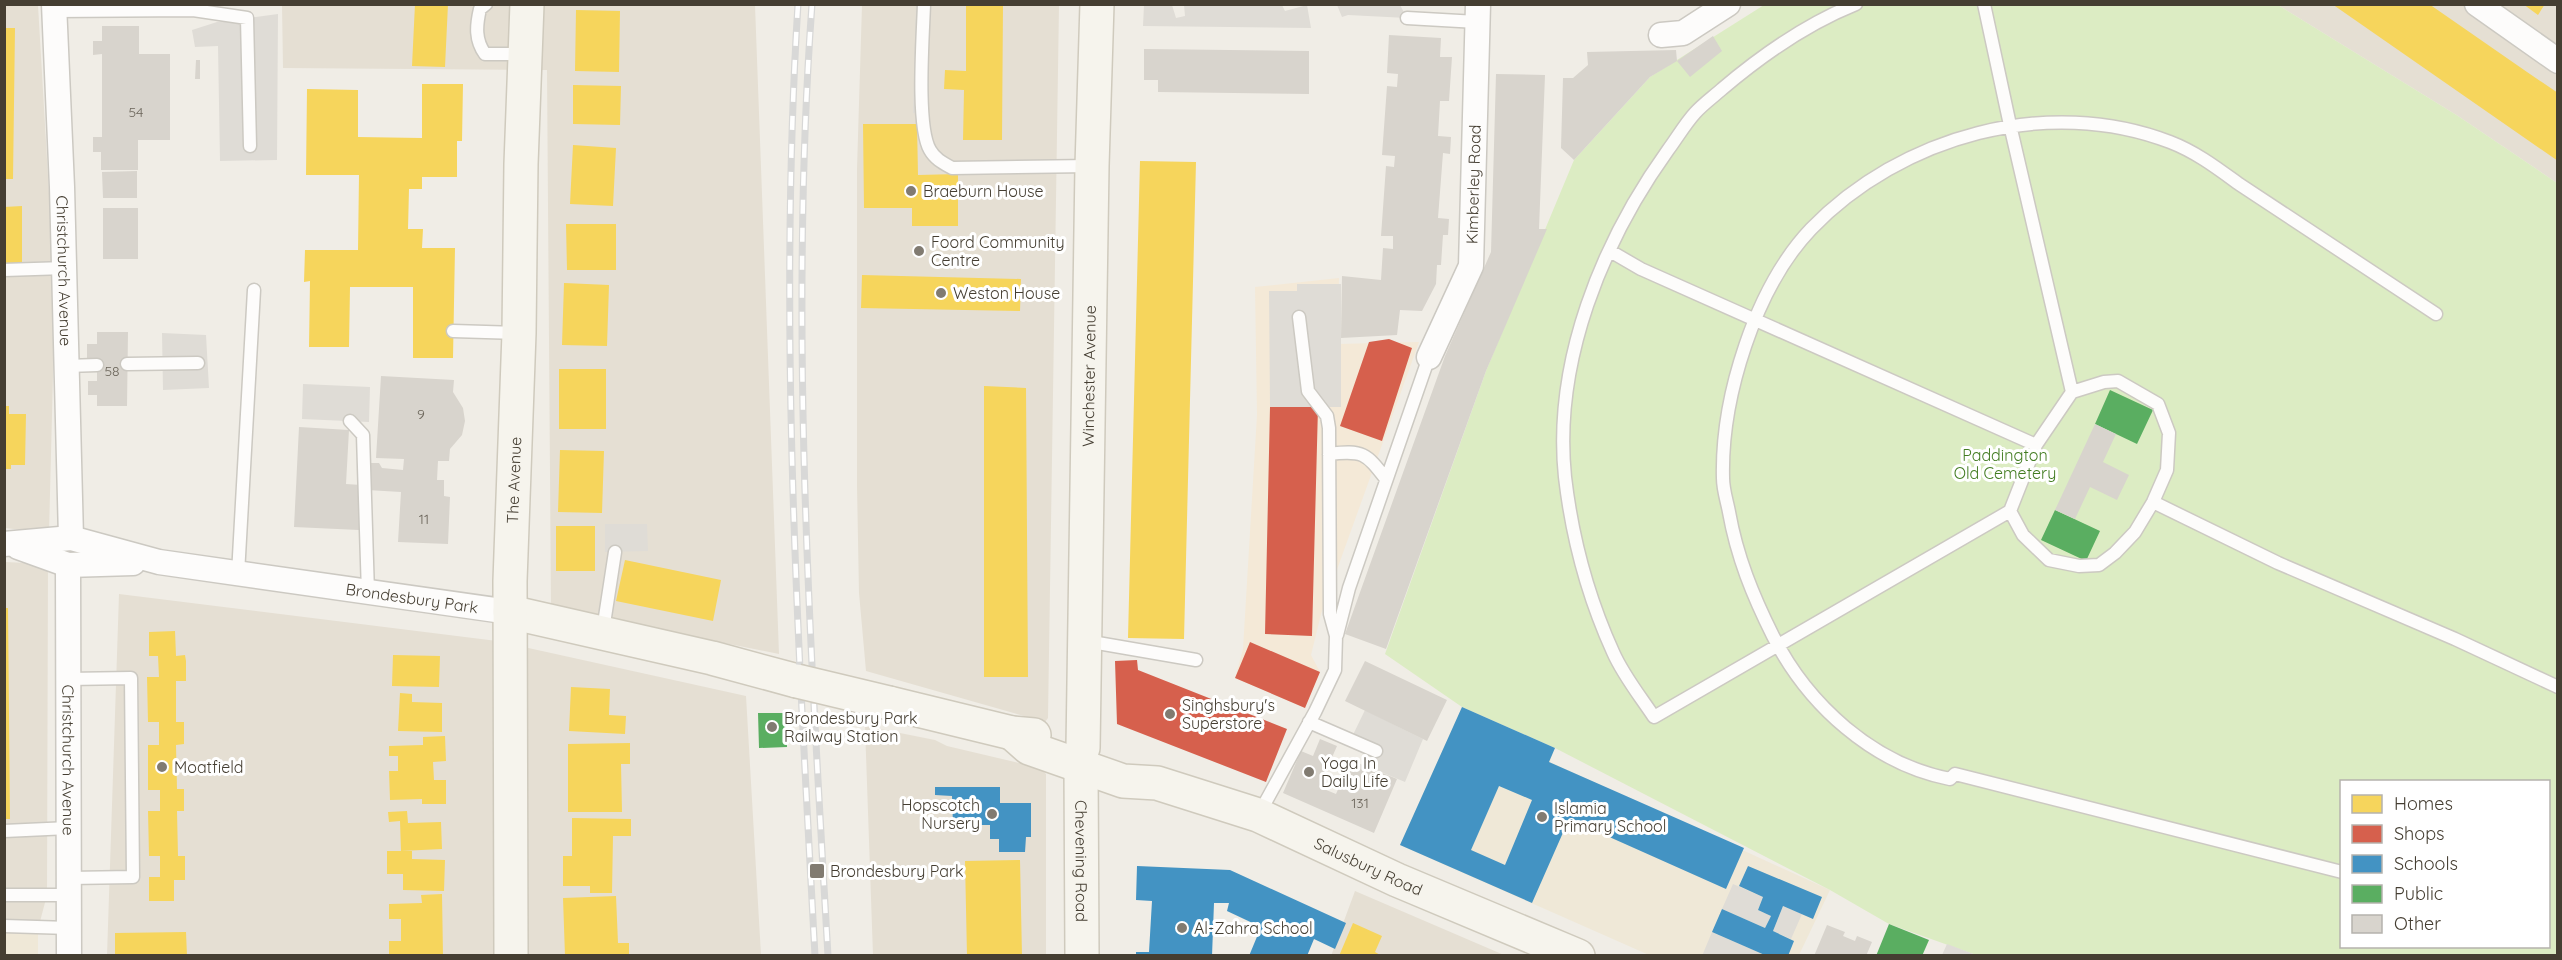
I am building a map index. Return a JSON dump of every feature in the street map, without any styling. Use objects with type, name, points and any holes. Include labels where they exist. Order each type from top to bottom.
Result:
[{"type":"street","name":"The Avenue","points":[[511,956],[510,612],[527,4]]},
{"type":"street","name":"Winchester Avenue","points":[[1082,757],[1097,4]]},
{"type":"street","points":[[1661,34],[1683,33],[1728,4]]},
{"type":"street","points":[[2477,4],[2558,60]]},
{"type":"street","name":"Christchurch Avenue","points":[[54,8],[65,268],[71,538]]},
{"type":"street","name":"Kimberley Road","points":[[1429,357],[1471,266],[1478,13]]},
{"type":"street","name":"Brondesbury Park","points":[[9,544],[71,538],[159,562],[510,612],[602,635],[712,658],[771,675],[1012,733],[1029,748],[1082,757]]},
{"type":"street","name":"Brondesbury Park","points":[[9,544],[68,565],[159,562]]},
{"type":"street","name":"Christchurch Avenue","points":[[68,565],[69,956]]},
{"type":"street","name":"Salusbury Road","points":[[1082,757],[1131,783],[1157,783],[1258,815],[1397,880],[1578,956]]},
{"type":"street","name":"Chevening Road","points":[[1082,757],[1082,956]]},
{"type":"lane","points":[[486,4],[480,9],[476,27],[479,46],[485,54],[525,54]]},
{"type":"lane","points":[[924,4],[923,115],[925,138],[929,148],[941,162],[952,168],[1092,166]]},
{"type":"lane","points":[[1856,4],[1836,12],[1761,57],[1694,113],[1637,196],[1610,251],[1586,309],[1572,360],[1564,425],[1565,477],[1585,578],[1614,654],[1654,717],[2010,511],[2036,445],[2072,392],[2104,382],[2118,381],[2158,405],[2169,433],[2167,470],[2153,502],[2135,532],[2115,553],[2098,565],[2079,566],[2049,560],[2023,535],[2010,511]]},
{"type":"lane","points":[[1984,4],[2072,392]]},
{"type":"lane","points":[[54,8],[193,10],[247,18],[250,146]]},
{"type":"lane","points":[[1407,18],[1478,13]]},
{"type":"lane","points":[[2340,871],[1955,774],[1950,779],[1929,775],[1891,757],[1859,738],[1827,712],[1804,688],[1778,646],[1748,583],[1731,525],[1723,481],[1729,402],[1740,359],[1755,320],[1785,262],[1811,229],[1863,184],[1901,161],[1944,143],[2010,125],[2097,124],[2136,131],[2172,143],[2209,162],[2436,314]]},
{"type":"lane","points":[[1610,251],[1641,269],[2036,445]]},
{"type":"lane","points":[[4,270],[65,268]]},
{"type":"lane","points":[[238,574],[254,290]]},
{"type":"lane","points":[[1299,317],[1308,391],[1327,416],[1330,614],[1336,636]]},
{"type":"lane","points":[[453,331],[519,333]]},
{"type":"lane","points":[[1258,815],[1310,722],[1335,670],[1336,636],[1349,588],[1429,357]]},
{"type":"lane","points":[[127,364],[198,363]]},
{"type":"lane","points":[[67,366],[97,365]]},
{"type":"lane","points":[[350,421],[363,435],[368,593]]},
{"type":"lane","points":[[1329,454],[1354,451],[1371,459],[1386,480]]},
{"type":"lane","points":[[2153,502],[2278,563],[2455,639],[2558,687]]},
{"type":"lane","points":[[602,635],[615,552]]},
{"type":"lane","points":[[1085,640],[1196,660]]},
{"type":"lane","points":[[4,896],[133,877],[131,678],[68,679]]},
{"type":"lane","points":[[1310,722],[1376,751]]},
{"type":"lane","points":[[4,831],[69,828]]},
{"type":"lane","points":[[4,926],[69,928]]},
{"type":"shaded area","points":[[5,5],[38,5],[55,296],[49,533],[5,528]]},
{"type":"shaded area","points":[[282,5],[755,5],[779,654],[551,608],[547,70],[283,68]]},
{"type":"shaded area","points":[[862,5],[1059,5],[1048,718],[1045,722],[866,671],[859,593],[857,486],[857,169]]},
{"type":"shaded area","points":[[916,5],[924,5],[923,115],[913,113]]},
{"type":"shaded area","points":[[1144,5],[1172,5],[1176,18],[1185,16],[1184,5],[1282,5],[1285,11],[1307,5],[1311,28],[1143,26]]},
{"type":"shaded area","points":[[1337,5],[1400,5],[1407,18],[1348,15],[1342,17]]},
{"type":"shaded area","points":[[2278,5],[2557,5],[2557,183],[2458,116]]},
{"type":"shaded area","points":[[278,14],[277,160],[220,161],[218,46],[195,47],[192,30],[217,22]]},
{"type":"shaded area","points":[[1339,278],[1337,344],[1419,342],[1321,614],[1311,655],[1320,672],[1305,708],[1235,678],[1243,649],[1257,415],[1255,287]]},
{"type":"shaded area","points":[[1297,284],[1341,284],[1341,407],[1270,407],[1269,291],[1297,291]]},
{"type":"shaded area","points":[[162,333],[206,335],[209,388],[163,390]]},
{"type":"shaded area","points":[[303,384],[370,387],[369,422],[302,419]]},
{"type":"shaded area","points":[[605,524],[647,524],[648,551],[605,552]]},
{"type":"shaded area","points":[[5,562],[48,564],[47,895],[38,929],[5,929]]},
{"type":"shaded area","points":[[119,594],[497,641],[746,696],[761,955],[107,956]]},
{"type":"shaded area","name":"Islamia Primary School","points":[[1462,707],[1554,749],[1550,762],[1830,890],[1799,955],[1649,955],[1400,845]]},
{"type":"shaded area","points":[[1365,710],[1423,739],[1405,782],[1369,767],[1375,751],[1350,741]]},
{"type":"shaded area","points":[[865,726],[935,740],[947,746],[1040,768],[1046,774],[1046,955],[873,955]]},
{"type":"shaded area","points":[[1733,884],[1763,897],[1758,910],[1771,916],[1765,928],[1722,909]]},
{"type":"shaded area","points":[[1355,891],[1504,955],[1331,956]]},
{"type":"shaded area","points":[[1783,906],[1802,914],[1791,939],[1773,931]]},
{"type":"shaded area","points":[[4,929],[38,929],[38,955],[5,955]]},
{"type":"shaded area","points":[[1712,932],[1767,956],[1702,956]]},
{"type":"shaded area","points":[[1947,944],[1976,955],[1942,955]]},
{"type":"green space","name":"Paddington Old Cemetery","points":[[1764,5],[2278,5],[2458,116],[2557,183],[2557,955],[1976,955],[1889,924],[1830,890],[1555,748],[1462,707],[1385,654],[1486,371],[1574,160],[1650,77]]},
{"type":"building: Homes","points":[[415,4],[448,4],[445,67],[412,66]]},
{"type":"building: Homes","points":[[966,4],[1003,4],[1002,140],[963,140],[964,90],[944,89],[945,70],[966,71]]},
{"type":"building: Homes","points":[[2332,4],[2429,4],[2558,93],[2558,161]]},
{"type":"building: Homes","points":[[2523,4],[2545,4],[2538,15]]},
{"type":"building: Homes","points":[[576,10],[620,11],[619,72],[575,71]]},
{"type":"building: Homes","points":[[4,28],[15,28],[13,179],[4,179]]},
{"type":"building: Homes","points":[[422,84],[463,84],[462,141],[457,141],[457,177],[422,177],[422,189],[409,189],[408,229],[423,229],[422,248],[455,248],[453,358],[413,358],[413,287],[350,287],[349,347],[309,347],[310,281],[304,282],[305,250],[358,250],[359,175],[306,175],[307,89],[358,90],[358,137],[422,138]]},
{"type":"building: Homes","points":[[573,85],[621,86],[620,125],[573,124]]},
{"type":"building: Homes","name":"Braeburn House","points":[[863,124],[917,124],[918,175],[958,174],[958,226],[912,226],[912,208],[864,208]]},
{"type":"building: Homes","points":[[573,145],[616,148],[613,206],[570,204]]},
{"type":"building: Homes","points":[[1140,161],[1196,162],[1184,639],[1128,638]]},
{"type":"building: Homes","points":[[22,206],[22,263],[4,263],[4,207]]},
{"type":"building: Homes","points":[[566,224],[616,224],[616,270],[567,270]]},
{"type":"building: Homes","name":"Weston House","points":[[862,275],[1021,279],[1020,311],[861,308]]},
{"type":"building: Homes","points":[[564,283],[609,285],[607,346],[562,345]]},
{"type":"building: Homes","points":[[559,369],[606,369],[606,429],[559,429]]},
{"type":"building: Homes","points":[[984,386],[1026,388],[1028,677],[984,677]]},
{"type":"building: Homes","points":[[4,406],[9,406],[9,414],[26,414],[25,465],[11,465],[11,469],[4,469]]},
{"type":"building: Homes","points":[[560,450],[604,451],[602,513],[558,512]]},
{"type":"building: Homes","points":[[556,526],[595,526],[595,571],[556,571]]},
{"type":"building: Homes","points":[[625,560],[721,580],[713,621],[616,601]]},
{"type":"building: Homes","points":[[4,608],[8,608],[10,819],[4,819]]},
{"type":"building: Homes","name":"Moatfield","points":[[175,631],[176,656],[185,655],[186,661],[186,681],[176,681],[176,722],[184,722],[184,744],[176,745],[177,789],[184,789],[184,811],[177,811],[178,856],[185,856],[185,880],[174,880],[174,901],[149,901],[149,877],[160,877],[160,856],[149,856],[148,811],[160,811],[160,790],[148,790],[148,745],[159,745],[159,722],[148,722],[147,677],[159,677],[158,656],[149,656],[149,632]]},
{"type":"building: Homes","points":[[393,655],[440,656],[439,687],[392,686]]},
{"type":"building: Homes","points":[[571,687],[610,689],[609,715],[626,716],[625,734],[569,731]]},
{"type":"building: Homes","points":[[400,693],[412,694],[412,702],[442,703],[442,732],[398,731]]},
{"type":"building: Homes","points":[[445,736],[446,761],[433,762],[434,780],[446,780],[446,804],[422,804],[422,799],[390,800],[389,771],[398,771],[398,756],[389,756],[389,746],[423,745],[423,737]]},
{"type":"building: Homes","points":[[630,743],[630,764],[621,764],[622,812],[568,812],[568,744]]},
{"type":"building: Homes","points":[[407,811],[408,823],[441,822],[442,849],[401,851],[400,821],[389,822],[388,812]]},
{"type":"building: Homes","points":[[572,818],[631,819],[631,836],[613,836],[612,893],[590,893],[590,886],[563,886],[563,856],[572,856]]},
{"type":"building: Homes","points":[[387,851],[412,851],[412,859],[445,860],[444,891],[403,890],[403,874],[387,874]]},
{"type":"building: Homes","points":[[1020,860],[1022,956],[967,956],[965,861]]},
{"type":"building: Homes","points":[[442,894],[443,956],[389,955],[389,941],[401,941],[401,919],[389,919],[389,904],[422,903],[421,895]]},
{"type":"building: Homes","points":[[616,896],[618,943],[629,943],[629,956],[565,956],[563,898]]},
{"type":"building: Homes","points":[[1353,923],[1382,936],[1375,952],[1382,956],[1339,956]]},
{"type":"building: Homes","points":[[186,932],[187,956],[115,956],[115,933]]},
{"type":"building: Shops","points":[[1389,339],[1412,348],[1382,441],[1340,426],[1369,342]]},
{"type":"building: Shops","points":[[1270,407],[1318,407],[1312,636],[1265,634]]},
{"type":"building: Shops","points":[[1250,642],[1320,672],[1305,708],[1235,678]]},
{"type":"building: Shops","points":[[1137,660],[1138,670],[1287,729],[1266,782],[1117,724],[1115,661]]},
{"type":"building: Schools","points":[[1462,707],[1555,748],[1549,762],[1744,848],[1726,889],[1569,819],[1532,903],[1400,845]],"holes":[[[1499,786],[1532,800],[1505,865],[1471,850]]]},
{"type":"building: Schools","name":"Hopscotch Nursery","points":[[935,787],[1000,787],[1000,803],[1031,803],[1031,837],[1026,837],[1025,852],[999,852],[999,839],[990,839],[990,825],[953,825],[952,796],[935,795]]},
{"type":"building: Schools","points":[[1137,866],[1230,870],[1346,923],[1335,949],[1314,939],[1307,956],[1249,956],[1261,927],[1227,911],[1229,903],[1214,903],[1212,956],[1136,956],[1136,952],[1149,952],[1152,901],[1136,900]]},
{"type":"building: Schools","points":[[1748,866],[1822,897],[1813,919],[1783,906],[1773,931],[1794,941],[1788,956],[1767,956],[1712,932],[1722,909],[1765,928],[1771,916],[1758,910],[1763,897],[1739,886]]},
{"type":"building: Public","points":[[2110,390],[2153,410],[2137,444],[2095,424]]},
{"type":"building: Public","points":[[2055,510],[2100,531],[2086,561],[2041,540]]},
{"type":"building: Public","name":"Brondesbury Park Railway Station","points":[[758,713],[786,713],[787,747],[759,748]]},
{"type":"building: Public","points":[[1889,924],[1929,940],[1922,956],[1876,956]]},
{"type":"building: Other","points":[[102,26],[139,26],[139,54],[170,54],[170,140],[138,140],[138,170],[101,170],[101,152],[93,152],[93,137],[102,137],[102,54],[93,55],[93,41],[102,41]]},
{"type":"building: Other","points":[[1389,35],[1441,38],[1440,57],[1452,57],[1449,101],[1440,101],[1438,136],[1451,137],[1450,154],[1443,153],[1438,218],[1449,219],[1448,235],[1443,235],[1441,265],[1437,265],[1436,284],[1422,311],[1400,310],[1397,335],[1341,338],[1342,276],[1381,280],[1383,248],[1393,249],[1393,236],[1381,236],[1386,166],[1394,167],[1395,156],[1382,155],[1387,86],[1397,87],[1398,74],[1387,73]]},
{"type":"building: Other","points":[[1713,36],[1722,51],[1690,77],[1677,61]]},
{"type":"building: Other","points":[[1144,49],[1309,51],[1309,94],[1158,92],[1158,80],[1144,80]]},
{"type":"building: Other","points":[[1676,50],[1677,61],[1650,77],[1574,160],[1561,148],[1563,78],[1573,78],[1588,65],[1587,52]]},
{"type":"building: Other","points":[[196,60],[200,60],[200,79],[195,79]]},
{"type":"building: Other","points":[[1496,74],[1545,75],[1539,229],[1547,229],[1486,371],[1386,649],[1345,634],[1445,356],[1491,252]]},
{"type":"building: Other","points":[[137,171],[137,198],[103,198],[102,172]]},
{"type":"building: Other","points":[[103,208],[138,208],[138,259],[103,259]]},
{"type":"building: Other","points":[[97,332],[128,332],[127,406],[97,406],[97,395],[88,395],[88,381],[97,381],[97,359],[87,358],[87,344],[97,344]]},
{"type":"building: Other","points":[[381,376],[454,380],[453,392],[463,408],[465,421],[462,435],[450,449],[449,461],[438,461],[437,480],[444,480],[444,496],[450,497],[448,544],[398,542],[401,492],[367,490],[368,463],[379,463],[382,468],[403,470],[404,459],[376,458]]},
{"type":"building: Other","points":[[2095,424],[2116,434],[2103,462],[2129,475],[2117,500],[2090,487],[2075,519],[2055,510]]},
{"type":"building: Other","points":[[299,427],[349,430],[346,484],[361,485],[359,530],[294,527]]},
{"type":"building: Other","points":[[1365,661],[1447,700],[1427,741],[1345,701]]},
{"type":"building: Other","points":[[1320,739],[1337,746],[1319,787],[1336,794],[1351,760],[1397,779],[1374,833],[1283,793],[1301,751],[1313,756]]},
{"type":"building: Other","points":[[1827,925],[1845,932],[1843,936],[1855,941],[1857,936],[1872,942],[1866,956],[1814,956]]},
{"type":"railway","points":[[798,4],[792,123],[790,361],[797,599],[815,956]]},
{"type":"railway","points":[[812,4],[805,123],[802,361],[809,599],[828,956]]},
{"type":"place","name":"Braeburn House","points":[[911,191]]},
{"type":"place","name":"Foord Community Centre","points":[[919,251]]},
{"type":"place","name":"Weston House","points":[[941,293]]},
{"type":"place","name":"Singhsbury's Superstore","points":[[1170,714]]},
{"type":"place","name":"Brondesbury Park Railway Station","points":[[772,727]]},
{"type":"place","name":"Moatfield","points":[[162,767]]},
{"type":"place","name":"Yoga In Daily Life","points":[[1309,772]]},
{"type":"place","name":"Hopscotch Nursery","points":[[992,814]]},
{"type":"place","name":"Islamia Primary School","points":[[1542,817]]},
{"type":"place","name":"Brondesbury Park","points":[[817,871]]},
{"type":"place","name":"Al-Zahra School","points":[[1182,928]]}]
